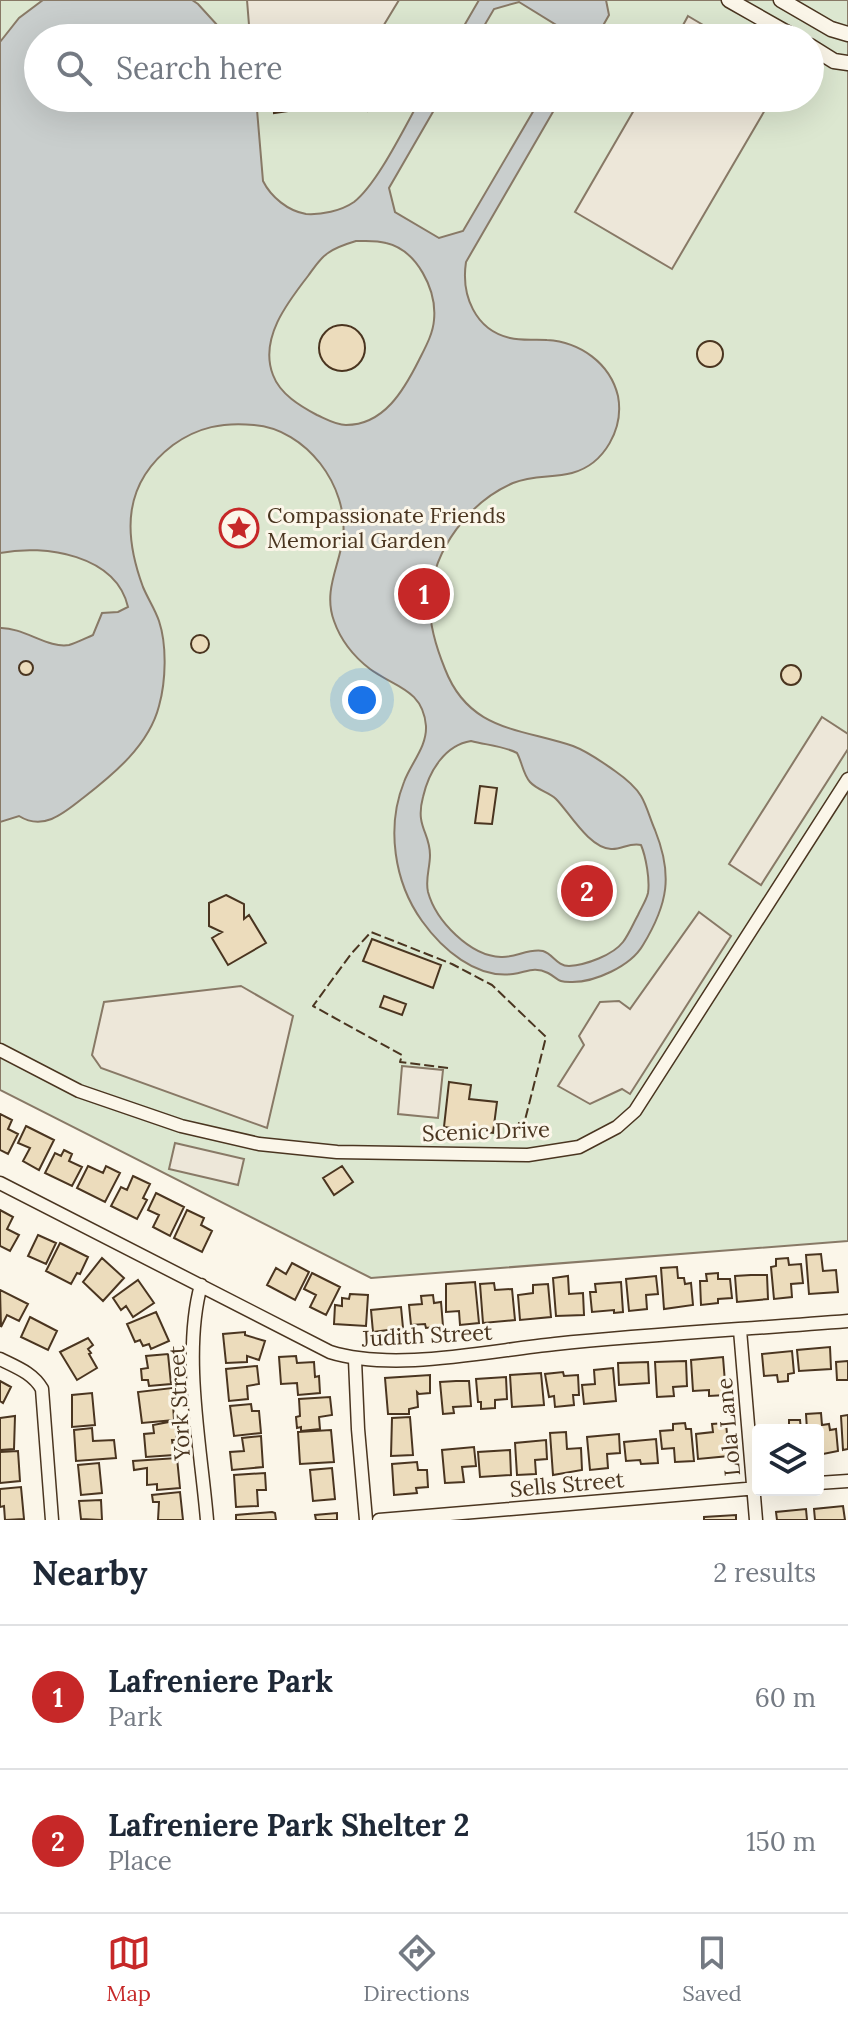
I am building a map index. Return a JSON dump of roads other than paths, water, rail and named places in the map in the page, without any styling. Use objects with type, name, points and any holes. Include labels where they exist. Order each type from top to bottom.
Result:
[{"type":"street","points":[[729,0],[771,24]]},
{"type":"street","points":[[781,0],[822,24]]},
{"type":"street","points":[[824,25],[848,34]]},
{"type":"street","points":[[824,55],[834,61],[848,63]]},
{"type":"street","name":"Scenic Drive","points":[[0,1050],[79,1091],[181,1126],[259,1144],[337,1152],[528,1155],[579,1147],[617,1127],[635,1111],[848,779]]},
{"type":"street","name":"Judith Street","points":[[0,1183],[330,1352],[355,1360],[457,1357],[555,1344],[848,1321]]},
{"type":"street","name":"York Street","points":[[201,1285],[195,1307],[193,1366],[207,1520]]},
{"type":"street","name":"Lola Lane","points":[[740,1330],[752,1448]]},
{"type":"street","points":[[0,1359],[24,1371],[42,1389],[52,1520]]},
{"type":"street","points":[[355,1360],[366,1520]]},
{"type":"street","points":[[824,1483],[848,1481]]},
{"type":"street","name":"Sells Street","points":[[379,1520],[752,1488]]},
{"type":"street","name":"Lola Lane","points":[[756,1496],[756,1520]]},
{"type":"place","name":"Compassionate Friends Memorial Garden","points":[[239,528]]},
{"type":"place","name":"Lafreniere Park","points":[[424,594]]},
{"type":"place","name":"Lafreniere Park Shelter 2","points":[[587,891]]}]
